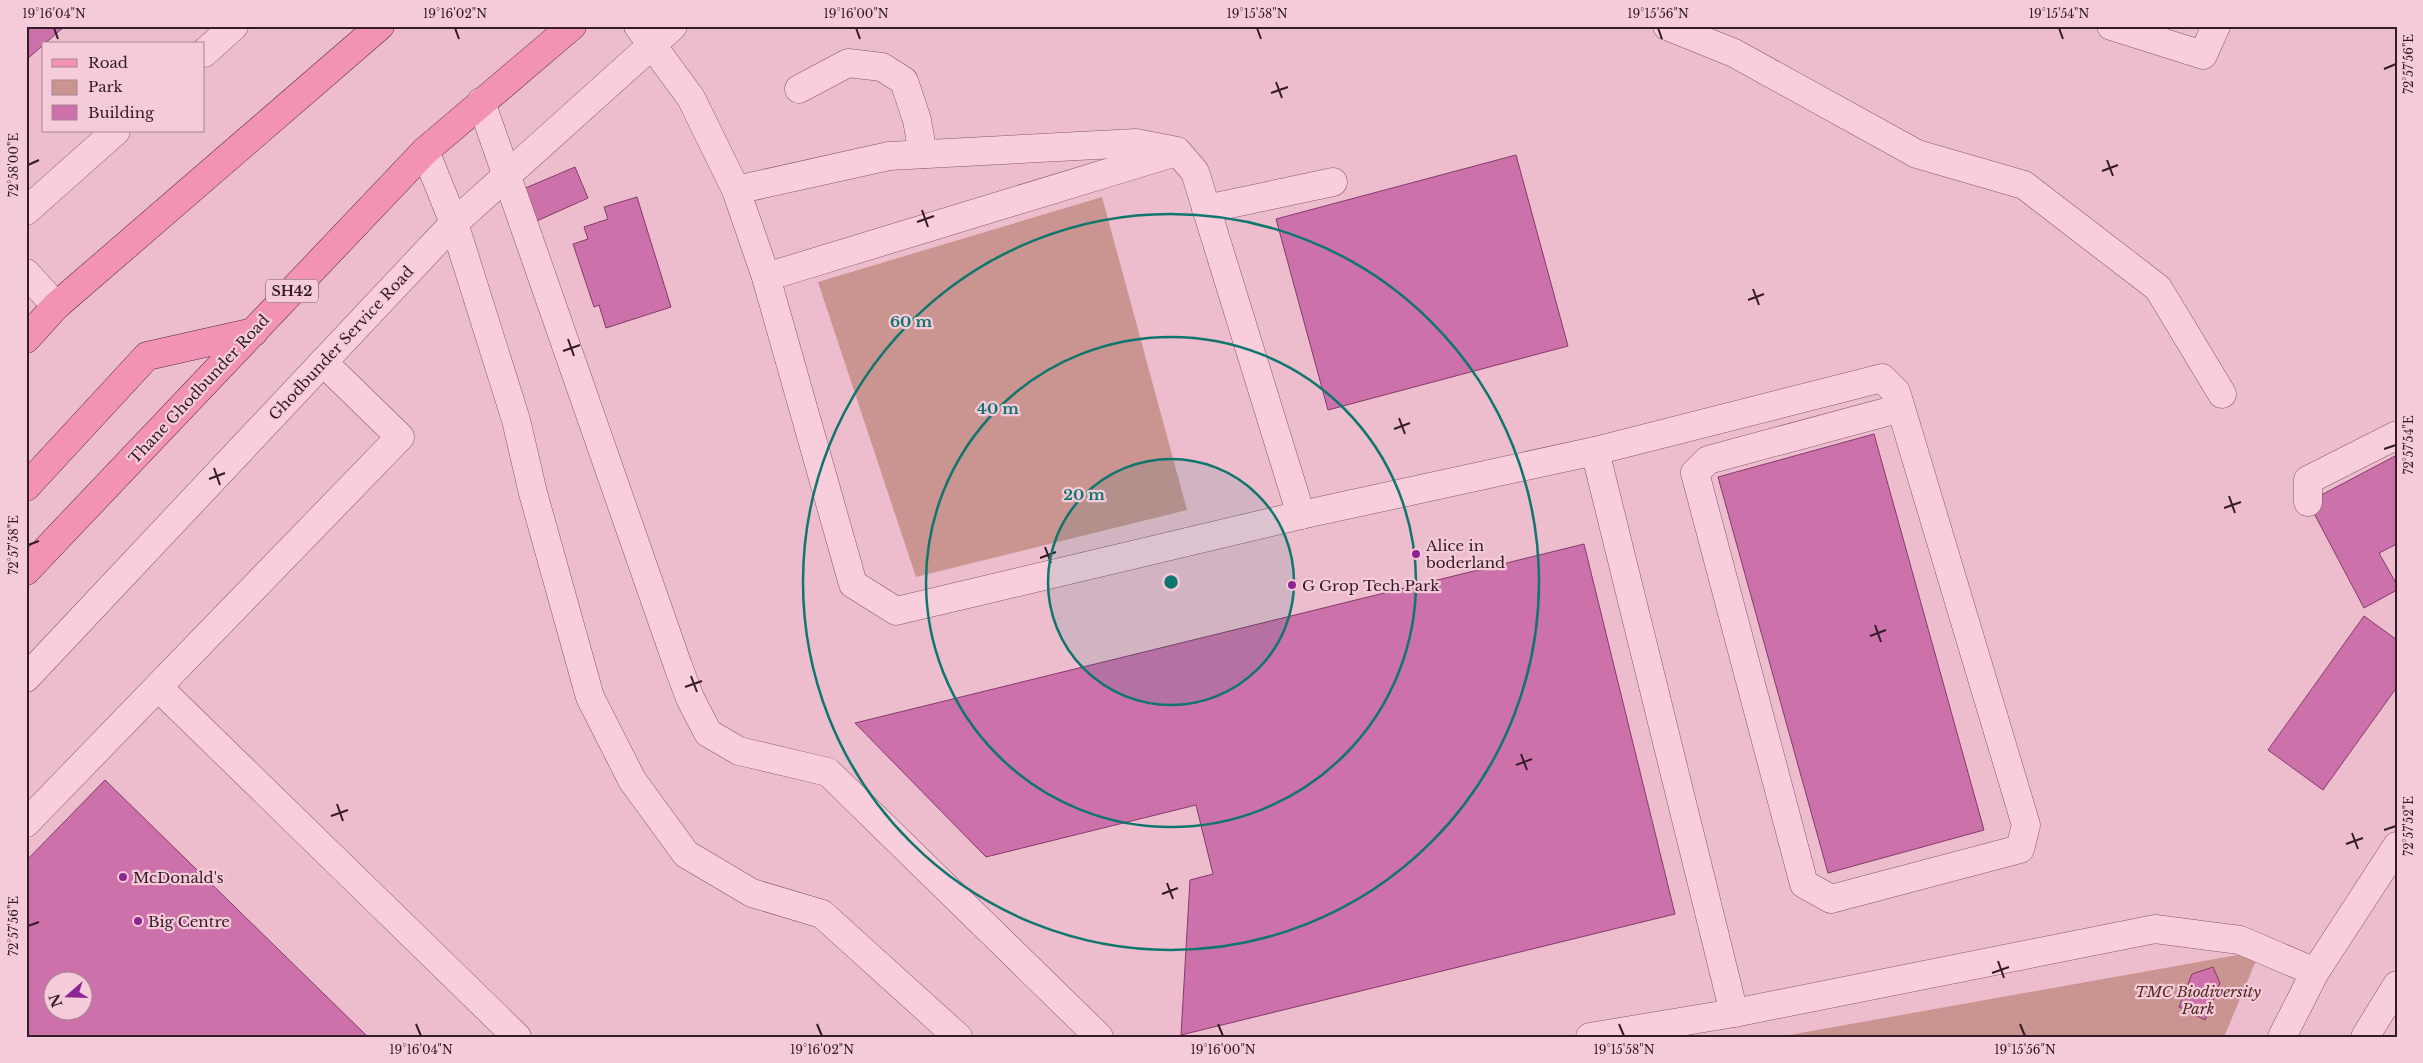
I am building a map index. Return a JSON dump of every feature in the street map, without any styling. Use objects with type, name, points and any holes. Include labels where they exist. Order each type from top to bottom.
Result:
[{"type":"main road","points":[[26,339],[56,306],[380,26]]},
{"type":"main road","name":"Thane Ghodbunder Road","points":[[26,571],[425,151],[480,102],[572,26]]},
{"type":"main road","points":[[26,487],[147,356],[254,332]]},
{"type":"street","points":[[205,52],[234,26]]},
{"type":"street","name":"Ghodbunder Service Road","points":[[26,678],[454,223],[508,175],[645,35],[673,26]]},
{"type":"street","points":[[1667,26],[1734,53],[1917,154],[2024,185],[2158,288],[2222,394]]},
{"type":"street","points":[[2111,26],[2203,55],[2216,26]]},
{"type":"street","points":[[645,35],[691,98],[736,190],[766,276],[853,584],[896,610],[1302,515],[1595,451],[1882,378],[1896,392],[1901,408],[2026,825],[2020,848],[1831,899],[1804,884],[1695,473],[1708,460],[1901,408]]},
{"type":"street","points":[[799,88],[848,63],[882,67],[904,81],[917,120],[923,154]]},
{"type":"street","points":[[480,102],[508,175],[678,666],[690,698],[708,733],[739,751],[828,772],[1098,1037]]},
{"type":"street","points":[[26,211],[115,132]]},
{"type":"street","points":[[736,190],[890,156],[1136,143],[1177,151],[1195,172],[1302,515]]},
{"type":"street","points":[[425,151],[454,223],[516,420],[533,493],[590,697],[632,780],[686,854],[752,893],[822,914],[958,1037]]},
{"type":"street","points":[[766,276],[1177,151]]},
{"type":"street","points":[[1206,208],[1333,182]]},
{"type":"street","points":[[26,273],[56,306]]},
{"type":"street","points":[[26,823],[400,437],[323,362]]},
{"type":"street","points":[[2308,502],[2308,480],[2397,435]]},
{"type":"street","points":[[1595,451],[1734,1013]]},
{"type":"street","points":[[158,686],[517,1037]]},
{"type":"street","points":[[2282,1037],[2315,972],[2397,846]]},
{"type":"street","points":[[1590,1037],[1734,1013],[2155,929],[2240,940],[2315,972]]},
{"type":"street","points":[[2365,1037],[2397,985]]},
{"type":"green space","points":[[1102,197],[1187,510],[916,577],[818,282]]},
{"type":"green space","name":"TMC Biodiversity Park","points":[[2260,951],[2224,1037],[1778,1037]]},
{"type":"building","points":[[26,26],[65,26],[47,42],[42,42],[42,46],[26,60]]},
{"type":"building","points":[[1516,155],[1568,346],[1328,410],[1276,219]]},
{"type":"building","points":[[575,167],[588,198],[530,224],[516,192]]},
{"type":"building","points":[[637,197],[671,307],[606,328],[599,305],[594,307],[573,244],[588,239],[584,227],[608,219],[604,207]]},
{"type":"building","points":[[1874,434],[1984,830],[1828,873],[1718,477]]},
{"type":"building","points":[[2397,455],[2397,544],[2379,553],[2397,585],[2397,590],[2364,608],[2308,502]]},
{"type":"building","points":[[1584,544],[1675,914],[1181,1035],[1190,880],[1213,874],[1196,805],[986,857],[855,723]]},
{"type":"building","points":[[2364,616],[2397,640],[2397,687],[2323,790],[2268,750]]},
{"type":"building","name":"Big Centre","points":[[105,780],[368,1037],[26,1037],[26,861]]},
{"type":"building","points":[[2213,967],[2220,983],[2205,1020],[2179,1007],[2192,974]]},
{"type":"place","name":"Alice in boderland","points":[[1416,554]]},
{"type":"place","name":"G Grop Tech Park","points":[[1292,585]]},
{"type":"place","name":"McDonald's","points":[[123,877]]},
{"type":"place","name":"Big Centre","points":[[138,921]]}]
